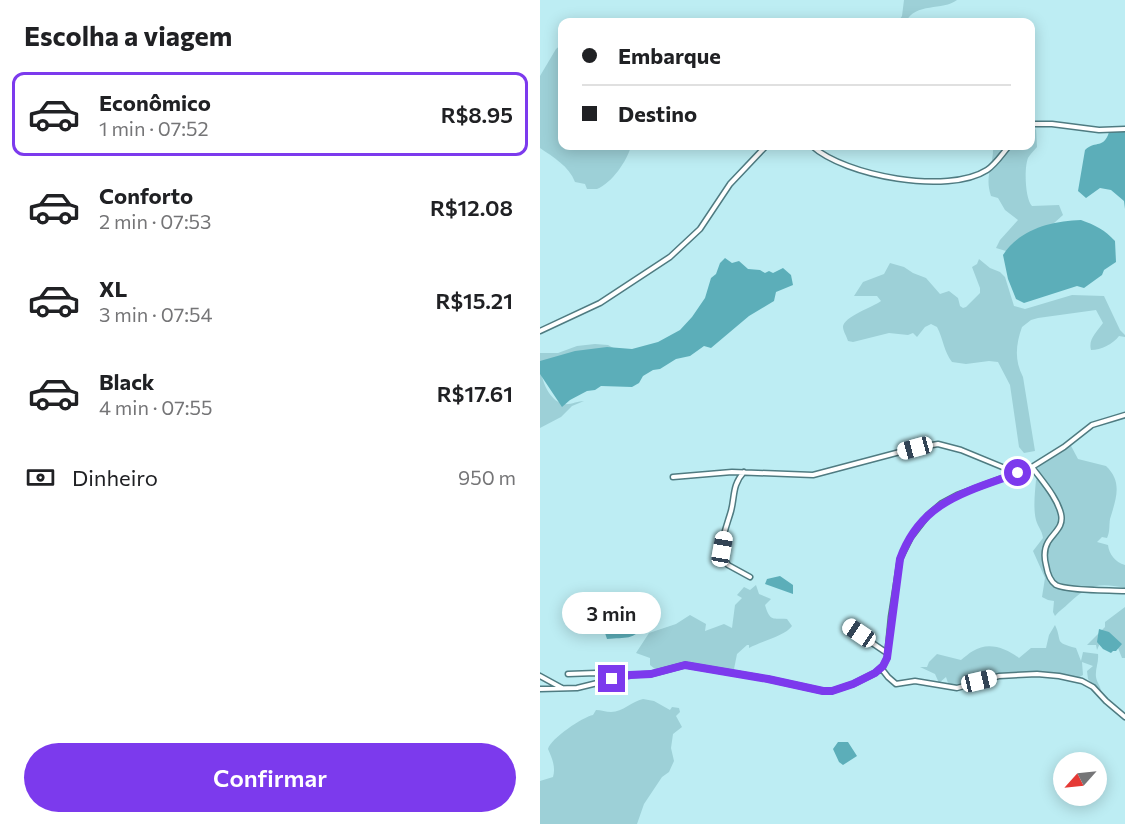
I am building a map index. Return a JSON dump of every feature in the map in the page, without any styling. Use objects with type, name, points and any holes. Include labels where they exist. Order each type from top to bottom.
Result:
[{"type":"street","points":[[1035,124],[1099,130],[1125,129]]},
{"type":"street","points":[[540,331],[600,303],[677,251],[700,229],[730,184],[762,150]]},
{"type":"street","points":[[817,150],[835,161],[875,174],[895,179],[933,181],[957,179],[983,172],[995,163],[1006,150]]},
{"type":"street","points":[[540,689],[588,686],[630,675],[651,674],[685,665],[823,691],[832,691],[853,684],[881,668],[887,653],[900,559],[918,526],[942,503],[957,495],[1032,467],[1064,447],[1092,425],[1125,415]]},
{"type":"street","points":[[673,477],[745,472],[813,475],[938,444],[961,450],[1018,473]]},
{"type":"street","points":[[1032,467],[1049,490],[1062,515],[1060,527],[1047,543],[1044,551],[1051,580],[1054,584],[1066,587],[1125,591]]},
{"type":"street","points":[[745,472],[735,484],[722,549],[728,566],[750,577]]},
{"type":"street","points":[[847,626],[887,653]]},
{"type":"street","points":[[881,668],[896,684],[915,681],[950,688],[1015,675],[1059,676],[1082,681],[1093,687],[1106,702],[1125,717]]},
{"type":"street","points":[[568,674],[596,673],[612,679]]},
{"type":"street","points":[[540,676],[562,689]]},
{"type":"shaded area","points":[[904,0],[957,0],[922,9],[909,18],[901,18]]},
{"type":"shaded area","points":[[558,47],[558,150],[629,150],[618,171],[608,182],[597,189],[587,189],[585,184],[575,182],[565,167],[540,148],[540,76]]},
{"type":"shaded area","points":[[1036,128],[1037,147],[1035,149]]},
{"type":"shaded area","points":[[1109,132],[1125,132],[1125,209],[1124,201],[1111,190],[1100,188],[1086,198],[1078,191],[1085,150],[1105,141]]},
{"type":"shaded area","points":[[993,150],[1035,150],[1028,158],[1026,169],[1030,202],[1032,206],[1059,205],[1063,215],[1053,224],[1006,251],[996,248],[1018,220],[1005,210],[998,198],[991,196],[988,182]]},
{"type":"shaded area","points":[[1081,220],[1100,228],[1115,241],[1116,262],[1084,288],[1077,286],[1024,303],[1016,299],[1008,279],[1003,255],[1010,246],[1037,228],[1059,222]]},
{"type":"shaded area","points":[[725,258],[732,263],[739,261],[748,269],[765,273],[769,271],[773,273],[783,268],[791,275],[793,285],[776,292],[774,301],[749,316],[711,348],[704,346],[690,356],[676,359],[660,369],[653,370],[632,387],[601,386],[570,400],[562,407],[540,374],[540,361],[575,351],[607,347],[632,349],[658,342],[680,330],[705,298],[711,278],[716,274],[720,263]]},
{"type":"shaded area","points":[[979,259],[1005,277],[1014,306],[1025,309],[1072,295],[1104,296],[1120,330],[1125,335],[1125,337],[1119,336],[1106,346],[1091,350],[1092,339],[1103,323],[1096,310],[1038,318],[1022,327],[1017,346],[1017,358],[1023,377],[1035,451],[1024,453],[1019,447],[1010,385],[998,362],[966,364],[952,362],[937,327],[931,324],[925,327],[917,337],[913,333],[908,335],[889,333],[853,342],[848,341],[843,327],[844,323],[859,312],[881,301],[877,296],[854,296],[863,282],[884,274],[890,263],[926,278],[940,294],[949,291],[958,298],[960,306],[966,307],[980,293],[972,267]]},
{"type":"shaded area","points":[[608,345],[624,354],[542,372],[545,386],[555,400],[566,404],[584,401],[572,406],[561,417],[540,428],[540,353],[558,353],[577,346]]},
{"type":"shaded area","points":[[1070,444],[1078,459],[1106,466],[1115,478],[1117,491],[1109,533],[1107,538],[1102,537],[1097,542],[1108,545],[1113,557],[1125,565],[1125,588],[1108,585],[1094,586],[1082,592],[1055,616],[1054,601],[1042,597],[1045,578],[1033,551],[1043,538],[1035,515],[1035,490],[1036,480],[1039,478],[1038,466]]},
{"type":"shaded area","points":[[780,576],[793,585],[793,594],[765,584],[767,579]]},
{"type":"shaded area","points":[[756,585],[759,594],[771,599],[765,605],[770,617],[787,619],[792,626],[773,638],[749,648],[747,645],[737,654],[734,669],[691,664],[655,669],[650,665],[650,658],[636,653],[649,633],[676,624],[690,615],[706,624],[705,631],[724,624],[732,628],[735,605],[742,598],[737,595],[744,587],[750,590]]},
{"type":"shaded area","points":[[1125,607],[1125,658],[1122,658],[1118,648],[1101,641],[1097,650],[1096,645],[1087,645],[1105,627],[1105,622]]},
{"type":"shaded area","points":[[634,622],[646,624],[633,636],[607,639],[604,630],[606,627]]},
{"type":"shaded area","points":[[1055,625],[1061,643],[1076,648],[1081,661],[1083,652],[1098,654],[1096,677],[1101,693],[1088,679],[1087,671],[1093,666],[1082,662],[1083,675],[1076,679],[1052,674],[1020,673],[1014,677],[977,682],[960,689],[949,686],[946,677],[939,683],[935,674],[920,667],[927,667],[937,654],[961,660],[985,646],[1003,649],[1019,658],[1031,648],[1046,648],[1049,635]]},
{"type":"shaded area","points":[[1099,629],[1109,632],[1122,644],[1116,651],[1111,653],[1097,642]]},
{"type":"shaded area","points":[[643,699],[654,701],[670,710],[672,707],[679,708],[680,712],[676,716],[682,727],[673,734],[671,748],[674,761],[669,772],[662,777],[644,804],[637,824],[540,824],[540,781],[553,777],[554,773],[548,749],[550,744],[568,729],[593,715],[596,710],[615,712]]},
{"type":"shaded area","points":[[838,742],[848,742],[857,756],[843,765],[839,762],[833,749]]},
{"type":"route","points":[[612,679],[651,674],[685,665],[701,666],[823,691],[832,691],[864,679],[880,669],[887,658],[900,559],[918,526],[942,503],[957,495],[1018,473]]}]
